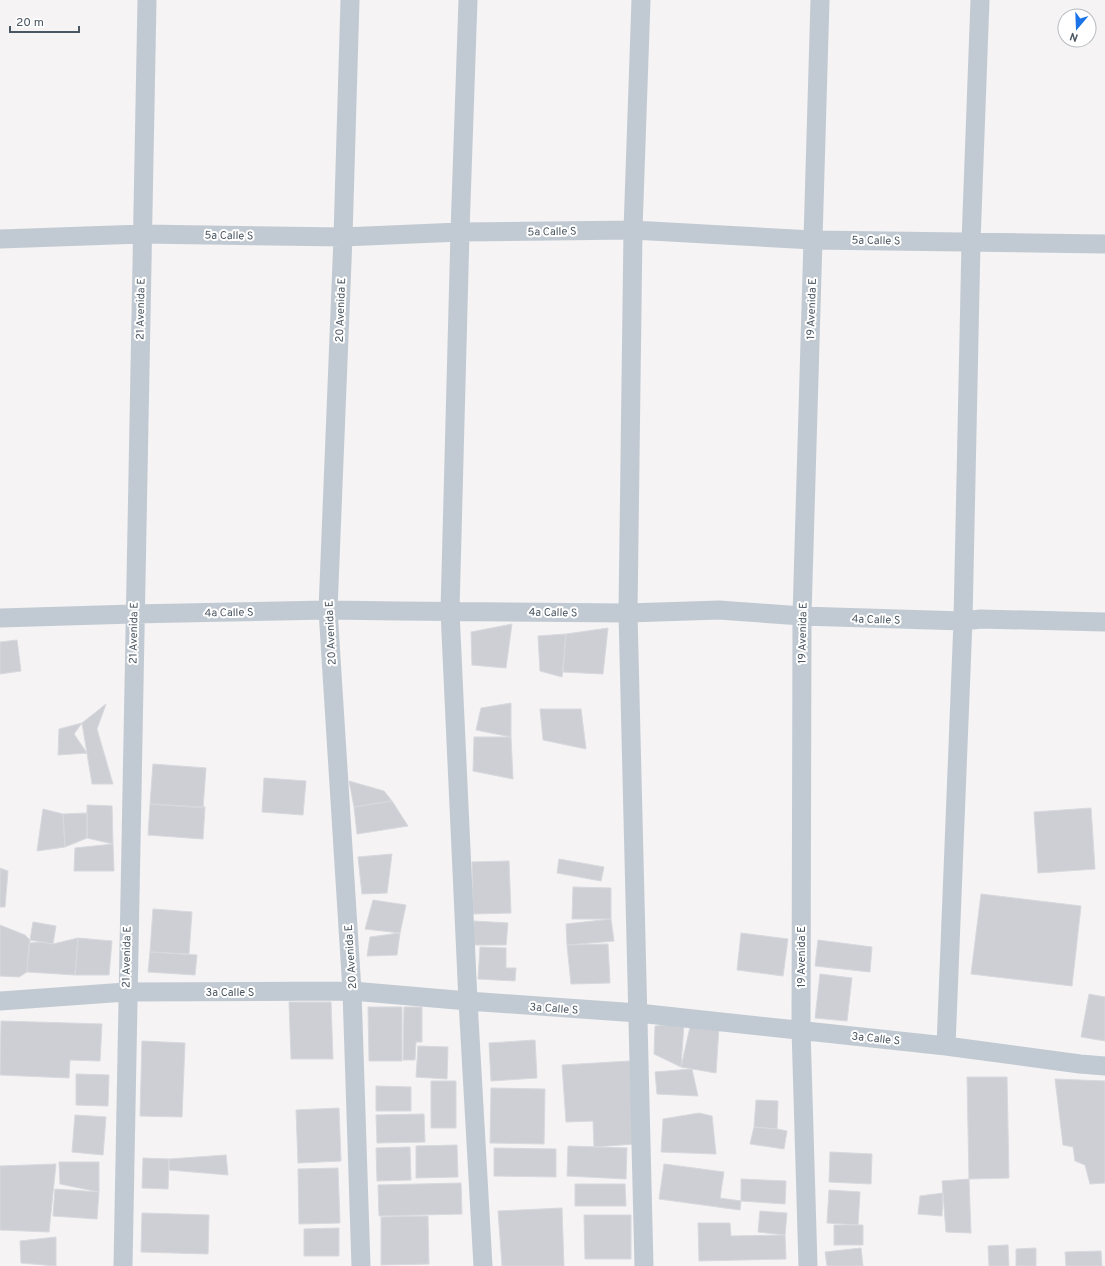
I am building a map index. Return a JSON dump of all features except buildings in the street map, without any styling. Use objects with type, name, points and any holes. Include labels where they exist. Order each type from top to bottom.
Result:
[{"type":"street","name":"21 Avenida E","points":[[123,1266],[126,992],[133,614],[147,0]]},
{"type":"street","name":"20 Avenida E","points":[[350,0],[343,237],[328,610],[352,991],[361,1266]]},
{"type":"street","points":[[468,0],[450,611],[468,1001],[483,1266]]},
{"type":"street","points":[[641,0],[633,230],[628,613],[644,1266]]},
{"type":"street","name":"19 Avenida E","points":[[808,1266],[801,1029],[802,616],[820,0]]},
{"type":"street","points":[[946,1046],[963,621],[971,242],[980,0]]},
{"type":"street","name":"5a Calle S","points":[[0,239],[142,234],[343,237],[460,232],[633,230],[813,240],[1105,244]]},
{"type":"street","name":"4a Calle S","points":[[0,618],[328,610],[628,613],[719,610],[802,616],[963,621],[981,619],[1105,622]]},
{"type":"street","name":"3a Calle S","points":[[0,1001],[126,992],[352,991],[638,1013],[801,1029],[1105,1066]]}]
